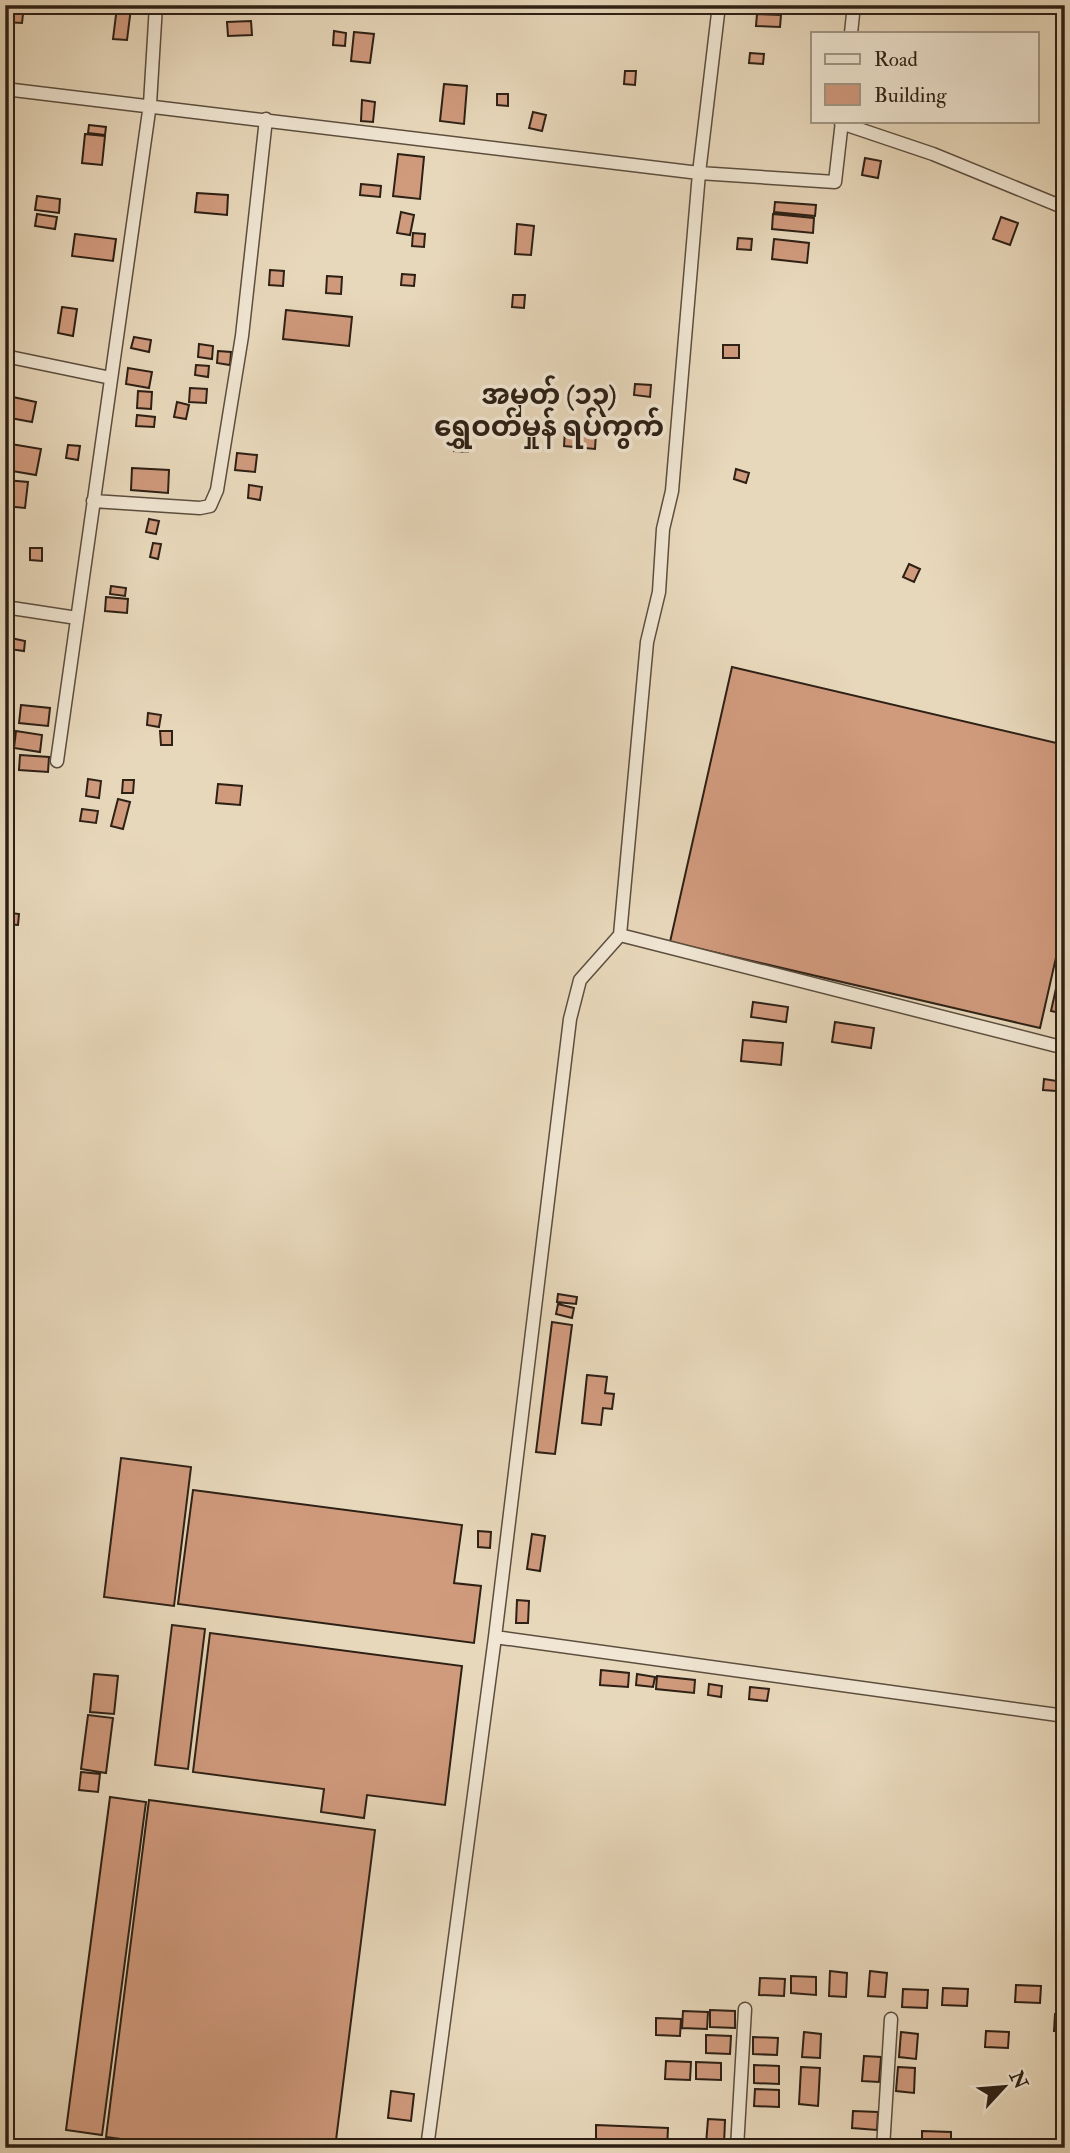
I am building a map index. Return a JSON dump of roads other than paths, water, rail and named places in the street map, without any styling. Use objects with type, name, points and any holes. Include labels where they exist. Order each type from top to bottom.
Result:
[{"type":"street","points":[[57,761],[150,104],[156,5]]},
{"type":"street","points":[[427,2148],[495,1637],[569,1019],[580,979],[620,935],[647,642],[659,592],[663,529],[672,491],[699,173],[719,5]]},
{"type":"street","points":[[851,32],[853,5]]},
{"type":"street","points":[[5,89],[150,104],[699,173],[835,182],[841,122],[933,155],[1065,208]]},
{"type":"street","points":[[93,501],[200,508],[210,506],[217,490],[243,336],[266,119]]},
{"type":"street","points":[[5,356],[110,378]]},
{"type":"street","points":[[5,607],[77,618]]},
{"type":"street","points":[[620,935],[1065,1048]]},
{"type":"street","points":[[495,1637],[1065,1716]]},
{"type":"street","points":[[737,2148],[744,2009]]},
{"type":"street","points":[[883,2148],[891,2019]]},
{"type":"district","name":"အမှတ် (၁၃) ရွှေဝတ်မှုန် ရပ်ကွက်","points":[[549,410]]}]
